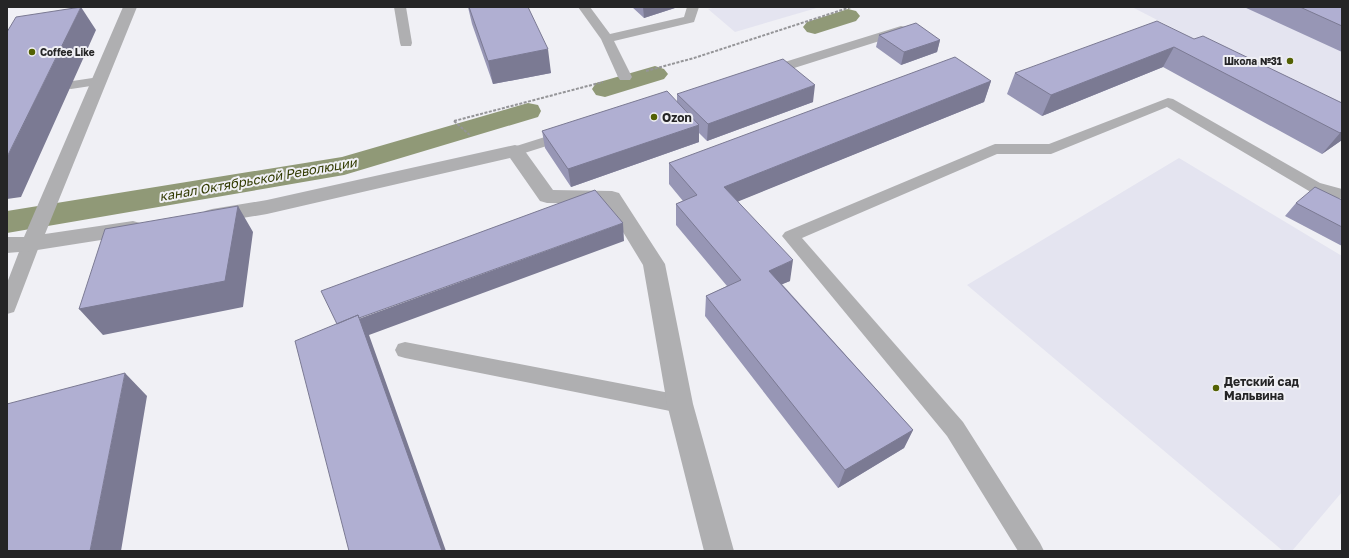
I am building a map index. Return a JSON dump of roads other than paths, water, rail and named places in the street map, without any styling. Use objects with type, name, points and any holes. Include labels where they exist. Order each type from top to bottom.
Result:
[{"type":"street","points":[[31,244],[56,181],[130,7]]},
{"type":"street","points":[[193,219],[267,207],[515,151],[547,196],[612,198],[654,264],[680,404],[719,551]]},
{"type":"street","points":[[7,245],[31,244],[155,225]]},
{"type":"lane","points":[[400,7],[406,43]]},
{"type":"lane","points":[[584,7],[607,39],[625,77]]},
{"type":"lane","points":[[607,39],[690,19],[693,7]]},
{"type":"lane","points":[[758,75],[910,27]]},
{"type":"lane","points":[[71,86],[99,81]]},
{"type":"lane","points":[[1032,551],[955,429],[791,236],[995,149],[1051,149],[1168,102],[1315,187],[1342,194]]},
{"type":"lane","points":[[515,151],[583,130]]},
{"type":"lane","points":[[7,307],[31,244]]},
{"type":"lane","points":[[405,350],[680,404]]},
{"type":"waterway","name":"канал Октябрьской Революции","points":[[815,27],[848,16]]},
{"type":"waterway","name":"канал Октябрьской Революции","points":[[605,89],[655,74]]},
{"type":"waterway","name":"канал Октябрьской Революции","points":[[7,222],[344,166],[528,111]]},
{"type":"place","name":"Coffee Like","points":[[32,52]]},
{"type":"place","name":"Школа №31","points":[[1290,61]]},
{"type":"place","name":"Ozon","points":[[654,117]]},
{"type":"place","name":"Детский сад Мальвина","points":[[1216,388]]}]
